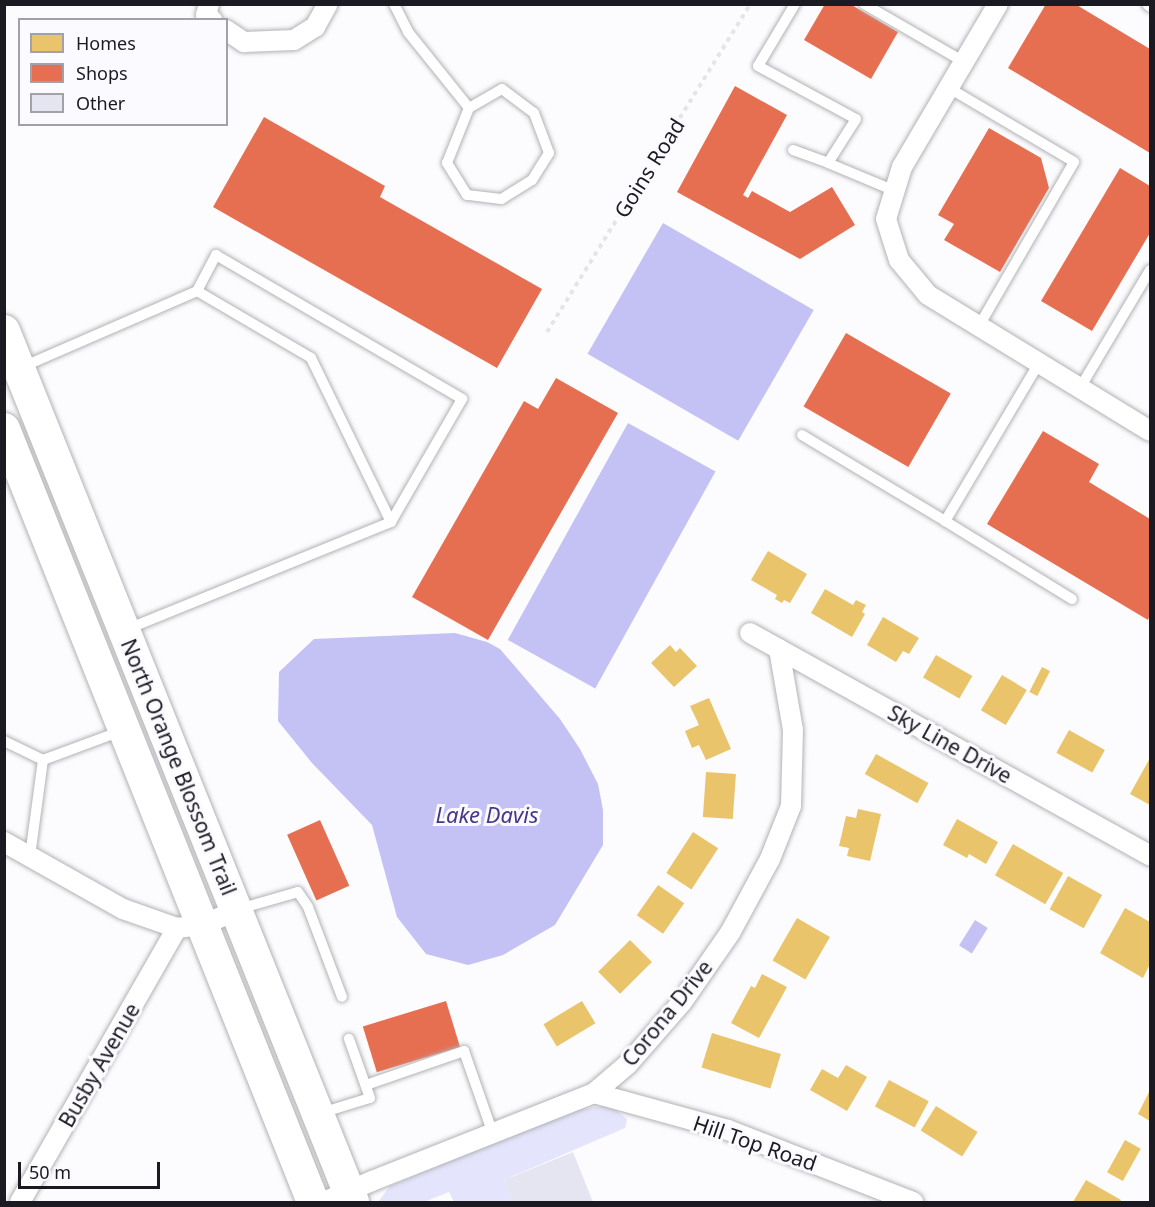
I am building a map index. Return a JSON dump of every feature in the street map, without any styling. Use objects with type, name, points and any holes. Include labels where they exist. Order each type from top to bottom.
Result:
[{"type":"main road","name":"North Orange Blossom Trail","points":[[4,331],[318,1114],[342,1199]]},
{"type":"main road","name":"North Orange Blossom Trail","points":[[4,429],[124,729],[190,927],[313,1203]]},
{"type":"street","points":[[209,4],[206,15],[210,18]]},
{"type":"street","points":[[228,31],[244,42],[294,40],[315,27],[328,4]]},
{"type":"street","points":[[998,4],[902,167],[886,219],[899,260],[928,296],[1150,431]]},
{"type":"street","name":"Sky Line Drive","points":[[750,633],[1150,856]]},
{"type":"street","name":"Corona Drive","points":[[342,1199],[594,1093],[628,1064],[682,1002],[730,933],[770,859],[791,806],[794,730],[779,649]]},
{"type":"street","points":[[4,842],[123,909],[190,927],[236,910]]},
{"type":"street","name":"Busby Avenue","points":[[20,1203],[190,927]]},
{"type":"street","name":"Hill Top Road","points":[[594,1093],[728,1130],[913,1203]]},
{"type":"lane","points":[[394,4],[408,32],[470,108]]},
{"type":"lane","points":[[795,4],[758,66],[856,119],[828,163]]},
{"type":"lane","points":[[864,4],[964,62]]},
{"type":"lane","points":[[949,88],[1074,162],[979,326]]},
{"type":"lane","points":[[502,89],[534,113],[549,153],[532,180],[501,199],[467,195],[447,163],[470,108],[502,89]]},
{"type":"lane","points":[[793,150],[895,191]]},
{"type":"lane","points":[[20,369],[197,291],[216,255],[462,399],[391,522],[124,630]]},
{"type":"lane","points":[[1080,388],[1150,270]]},
{"type":"lane","points":[[197,291],[311,358],[391,522]]},
{"type":"lane","points":[[945,521],[1039,363]]},
{"type":"lane","points":[[802,435],[1072,599]]},
{"type":"lane","points":[[4,741],[43,760],[124,729]]},
{"type":"lane","points":[[30,856],[43,760]]},
{"type":"lane","points":[[236,910],[297,892],[308,907],[342,997]]},
{"type":"lane","points":[[318,1114],[370,1098],[349,1039]]},
{"type":"lane","points":[[366,1085],[464,1051],[493,1134]]},
{"type":"path","name":"Goins Road","points":[[547,332],[750,4]]},
{"type":"shaded area","points":[[610,1105],[627,1119],[625,1128],[504,1180],[513,1202],[454,1202],[449,1192],[424,1202],[378,1202],[390,1186],[574,1110]]},
{"type":"water","points":[[663,223],[814,310],[738,441],[588,354]]},
{"type":"water","points":[[628,423],[715,471],[595,688],[508,640]]},
{"type":"water","name":"Lake Davis","points":[[455,633],[487,642],[500,649],[560,719],[580,749],[598,784],[603,810],[603,845],[555,925],[503,955],[468,965],[426,954],[397,917],[372,825],[312,763],[278,721],[279,672],[314,639]]},
{"type":"water","points":[[975,920],[988,928],[972,953],[959,945]]},
{"type":"building: Homes","points":[[768,551],[807,574],[790,603],[784,600],[782,603],[775,599],[777,595],[751,580]]},
{"type":"building: Homes","points":[[825,589],[853,605],[856,600],[866,605],[862,612],[865,614],[852,637],[811,613]]},
{"type":"building: Homes","points":[[883,617],[919,638],[909,654],[903,651],[896,662],[867,645]]},
{"type":"building: Homes","points":[[670,645],[676,652],[680,648],[697,666],[674,687],[651,663]]},
{"type":"building: Homes","points":[[936,655],[972,676],[959,699],[923,678]]},
{"type":"building: Homes","points":[[1042,667],[1050,671],[1037,696],[1029,692]]},
{"type":"building: Homes","points":[[1002,675],[1027,690],[1006,725],[981,710]]},
{"type":"building: Homes","points":[[709,698],[731,749],[706,760],[699,745],[692,748],[685,731],[699,725],[690,706]]},
{"type":"building: Homes","points":[[1069,730],[1105,750],[1092,773],[1056,753]]},
{"type":"building: Homes","points":[[876,754],[928,783],[917,803],[865,774]]},
{"type":"building: Homes","points":[[1150,758],[1150,805],[1130,794]]},
{"type":"building: Homes","points":[[706,772],[736,774],[733,819],[703,817]]},
{"type":"building: Homes","points":[[858,809],[881,814],[870,861],[847,856],[849,848],[839,846],[846,816],[856,818]]},
{"type":"building: Homes","points":[[957,819],[998,842],[986,864],[969,854],[967,858],[943,845]]},
{"type":"building: Homes","points":[[693,832],[718,848],[691,889],[666,873]]},
{"type":"building: Homes","points":[[1013,844],[1063,873],[1045,904],[995,875]]},
{"type":"building: Homes","points":[[1068,876],[1102,895],[1084,928],[1050,909]]},
{"type":"building: Homes","points":[[658,885],[684,903],[663,934],[637,915]]},
{"type":"building: Homes","points":[[1125,908],[1150,922],[1150,964],[1143,978],[1100,953]]},
{"type":"building: Homes","points":[[797,918],[830,937],[805,979],[772,960]]},
{"type":"building: Homes","points":[[630,940],[652,962],[620,994],[598,972]]},
{"type":"building: Homes","points":[[762,974],[787,987],[759,1038],[731,1023],[751,986],[755,988]]},
{"type":"building: Homes","points":[[582,1001],[595,1023],[557,1046],[543,1024]]},
{"type":"building: Homes","points":[[712,1033],[781,1054],[770,1088],[701,1067]]},
{"type":"building: Homes","points":[[846,1065],[867,1077],[847,1111],[810,1090],[822,1069],[838,1078]]},
{"type":"building: Homes","points":[[889,1080],[929,1101],[915,1128],[875,1106]]},
{"type":"building: Homes","points":[[1150,1090],[1150,1121],[1138,1114]]},
{"type":"building: Homes","points":[[936,1106],[978,1132],[962,1157],[921,1131]]},
{"type":"building: Homes","points":[[1125,1140],[1141,1149],[1123,1181],[1107,1172]]},
{"type":"building: Homes","points":[[1086,1180],[1121,1200],[1120,1202],[1073,1202]]},
{"type":"building: Shops","points":[[825,4],[850,4],[898,32],[871,79],[804,40]]},
{"type":"building: Shops","points":[[1046,4],[1075,4],[1150,49],[1150,153],[1008,68]]},
{"type":"building: Shops","points":[[735,86],[787,115],[743,195],[748,198],[752,191],[790,212],[832,187],[855,225],[800,259],[677,192]]},
{"type":"building: Shops","points":[[264,117],[385,186],[380,197],[542,289],[497,368],[213,207]]},
{"type":"building: Shops","points":[[989,128],[1041,158],[1049,188],[1000,272],[944,240],[954,224],[938,215]]},
{"type":"building: Shops","points":[[1120,168],[1150,186],[1150,233],[1092,331],[1041,301]]},
{"type":"building: Shops","points":[[846,333],[951,394],[908,467],[804,407]]},
{"type":"building: Shops","points":[[556,378],[618,413],[488,640],[412,597],[524,401],[538,409]]},
{"type":"building: Shops","points":[[1043,431],[1099,464],[1089,482],[1150,519],[1150,615],[1148,620],[987,524]]},
{"type":"building: Shops","points":[[320,820],[349,886],[316,900],[287,835]]},
{"type":"building: Shops","points":[[446,1001],[460,1047],[377,1072],[363,1026]]},
{"type":"building: Other","points":[[573,1152],[593,1202],[513,1202],[504,1180]]}]
